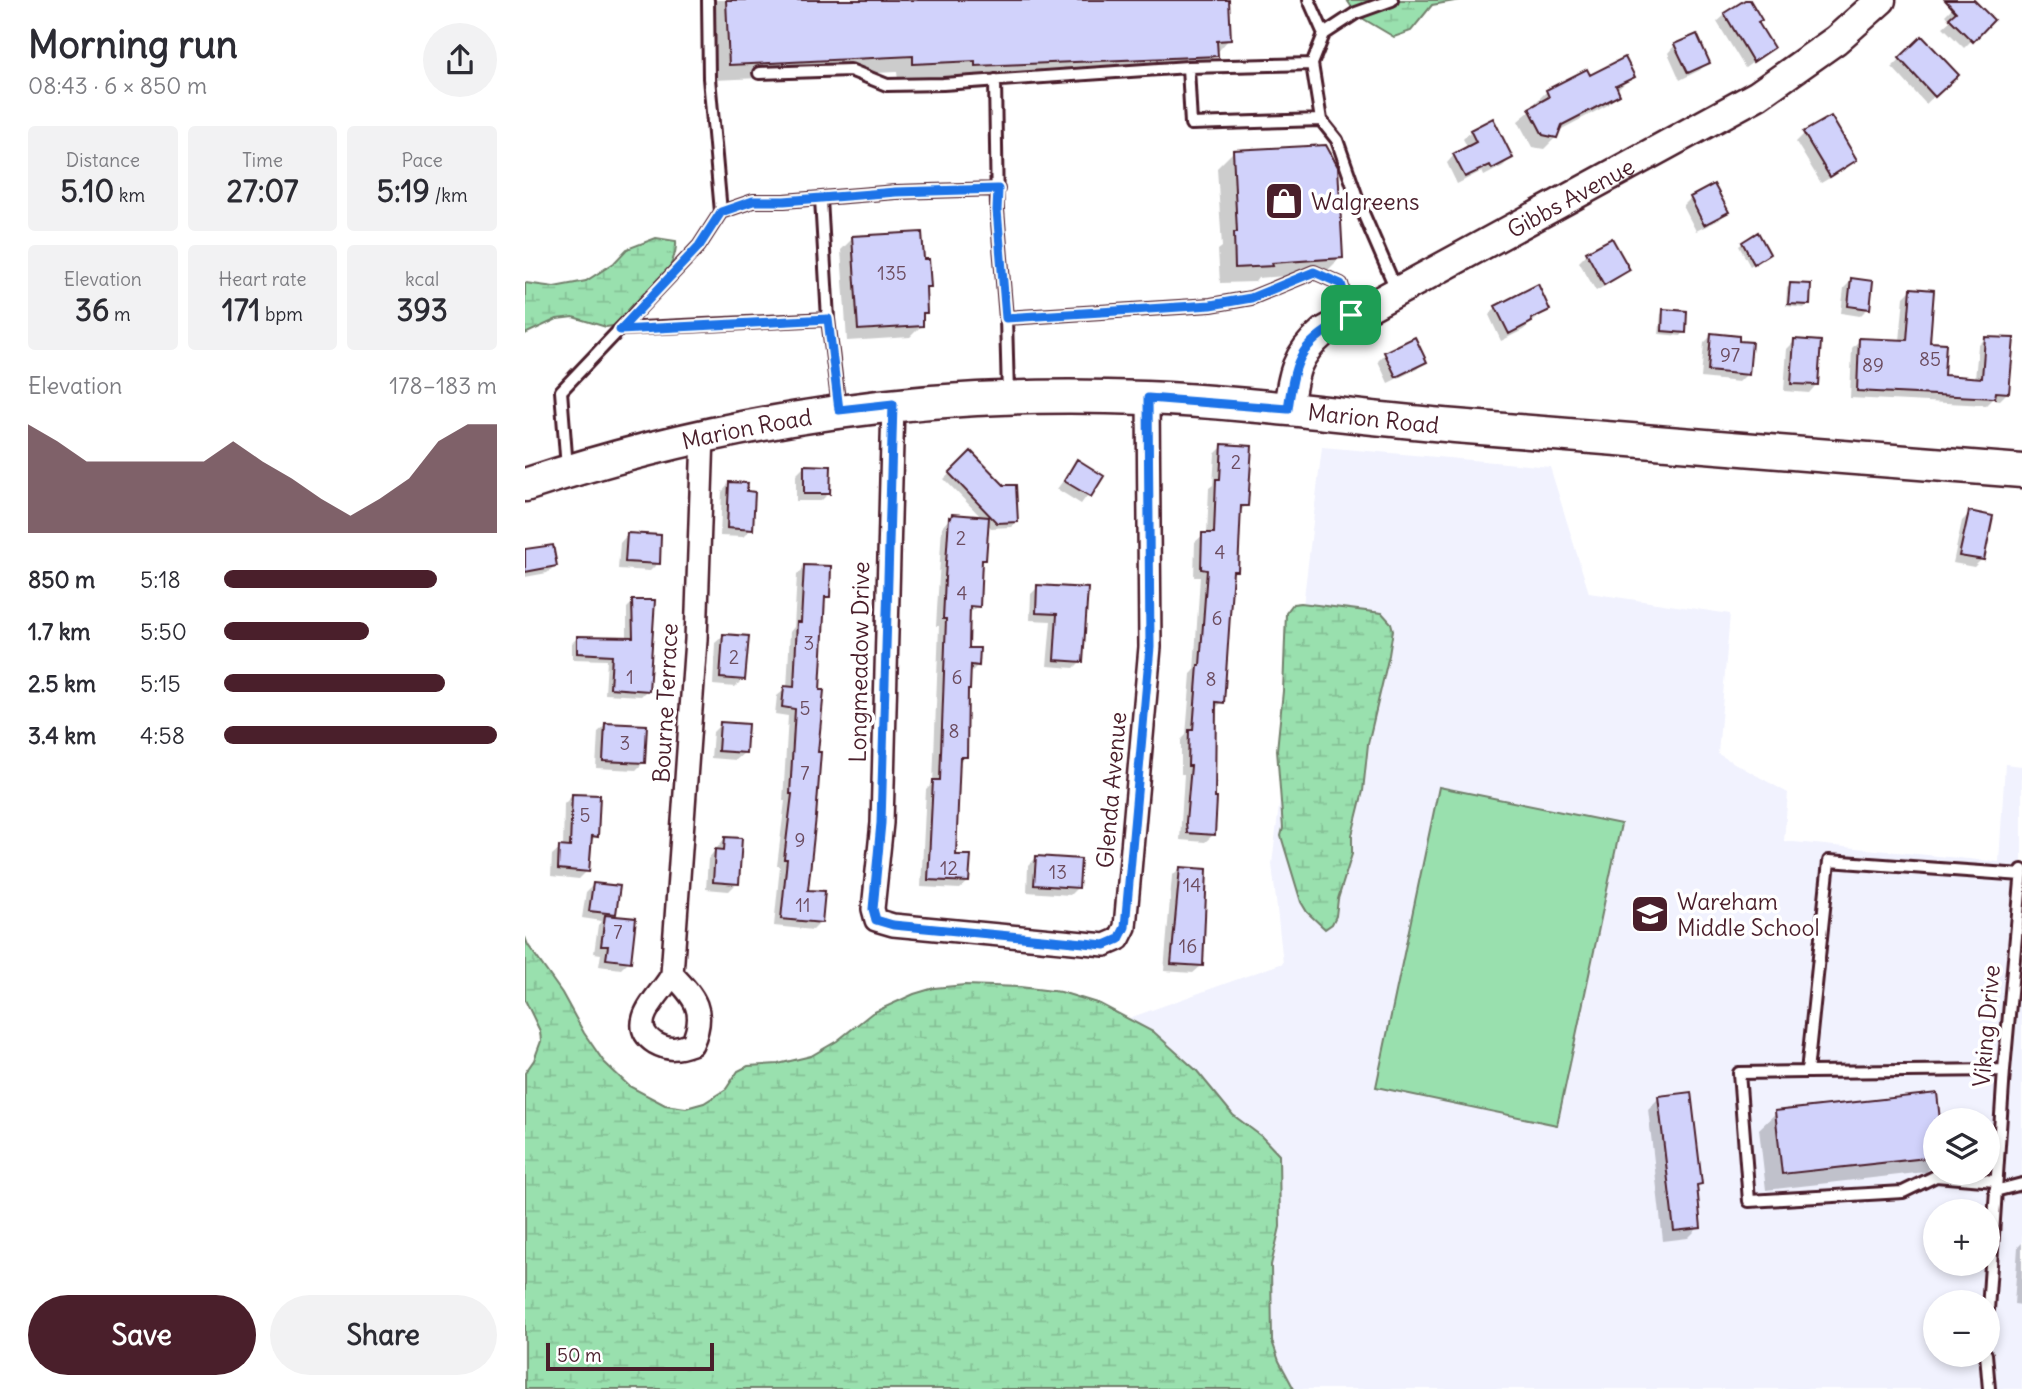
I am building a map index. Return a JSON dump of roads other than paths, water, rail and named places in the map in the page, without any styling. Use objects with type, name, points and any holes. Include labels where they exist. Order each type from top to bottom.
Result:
[{"type":"main road","name":"Gibbs Avenue","points":[[1288,409],[1294,371],[1300,357],[1310,343],[1323,332],[1758,95],[1836,40],[1881,0]]},
{"type":"main road","name":"Marion Road","points":[[525,485],[703,435],[839,410],[959,398],[1148,398],[2022,471]]},
{"type":"street","name":"Glenda Avenue","points":[[876,920],[893,925],[1105,945],[1119,939],[1125,927],[1150,647],[1148,398]]},
{"type":"street","name":"Longmeadow Drive","points":[[876,920],[873,909],[881,823],[893,404]]},
{"type":"street","name":"Bourne Terrace","points":[[673,974],[696,640],[703,435]]},
{"type":"lane","points":[[568,471],[561,391],[699,246],[721,212],[709,78],[708,0]]},
{"type":"lane","points":[[1309,0],[1324,34]]},
{"type":"lane","points":[[1392,0],[1356,13],[1324,34],[1312,64],[1321,120],[1337,140],[1360,206],[1397,290]]},
{"type":"lane","points":[[759,73],[850,71],[887,85],[943,84],[1188,67],[1312,64]]},
{"type":"lane","points":[[1188,67],[1191,124],[1321,120]]},
{"type":"lane","points":[[995,80],[997,210],[1006,318],[1008,398]]},
{"type":"lane","points":[[721,212],[753,201],[998,189]]},
{"type":"lane","points":[[821,198],[828,319],[839,410]]},
{"type":"lane","points":[[1006,318],[1211,305],[1251,298],[1314,272],[1341,284],[1351,315]]},
{"type":"lane","points":[[620,330],[828,319]]},
{"type":"lane","points":[[1807,1072],[1829,861],[2022,873]]},
{"type":"lane","name":"Viking Drive","points":[[1989,1290],[2004,1070],[2016,977],[2022,873]]},
{"type":"lane","points":[[2004,1070],[1739,1073],[1749,1201],[1903,1192],[1936,1176],[1995,1186],[2022,1184]]},
{"type":"lane","points":[[1987,1367],[1989,1389]]},
{"type":"place","name":"Walgreens","points":[[1284,201]]},
{"type":"place","name":"Wareham Middle School","points":[[1650,914]]}]
